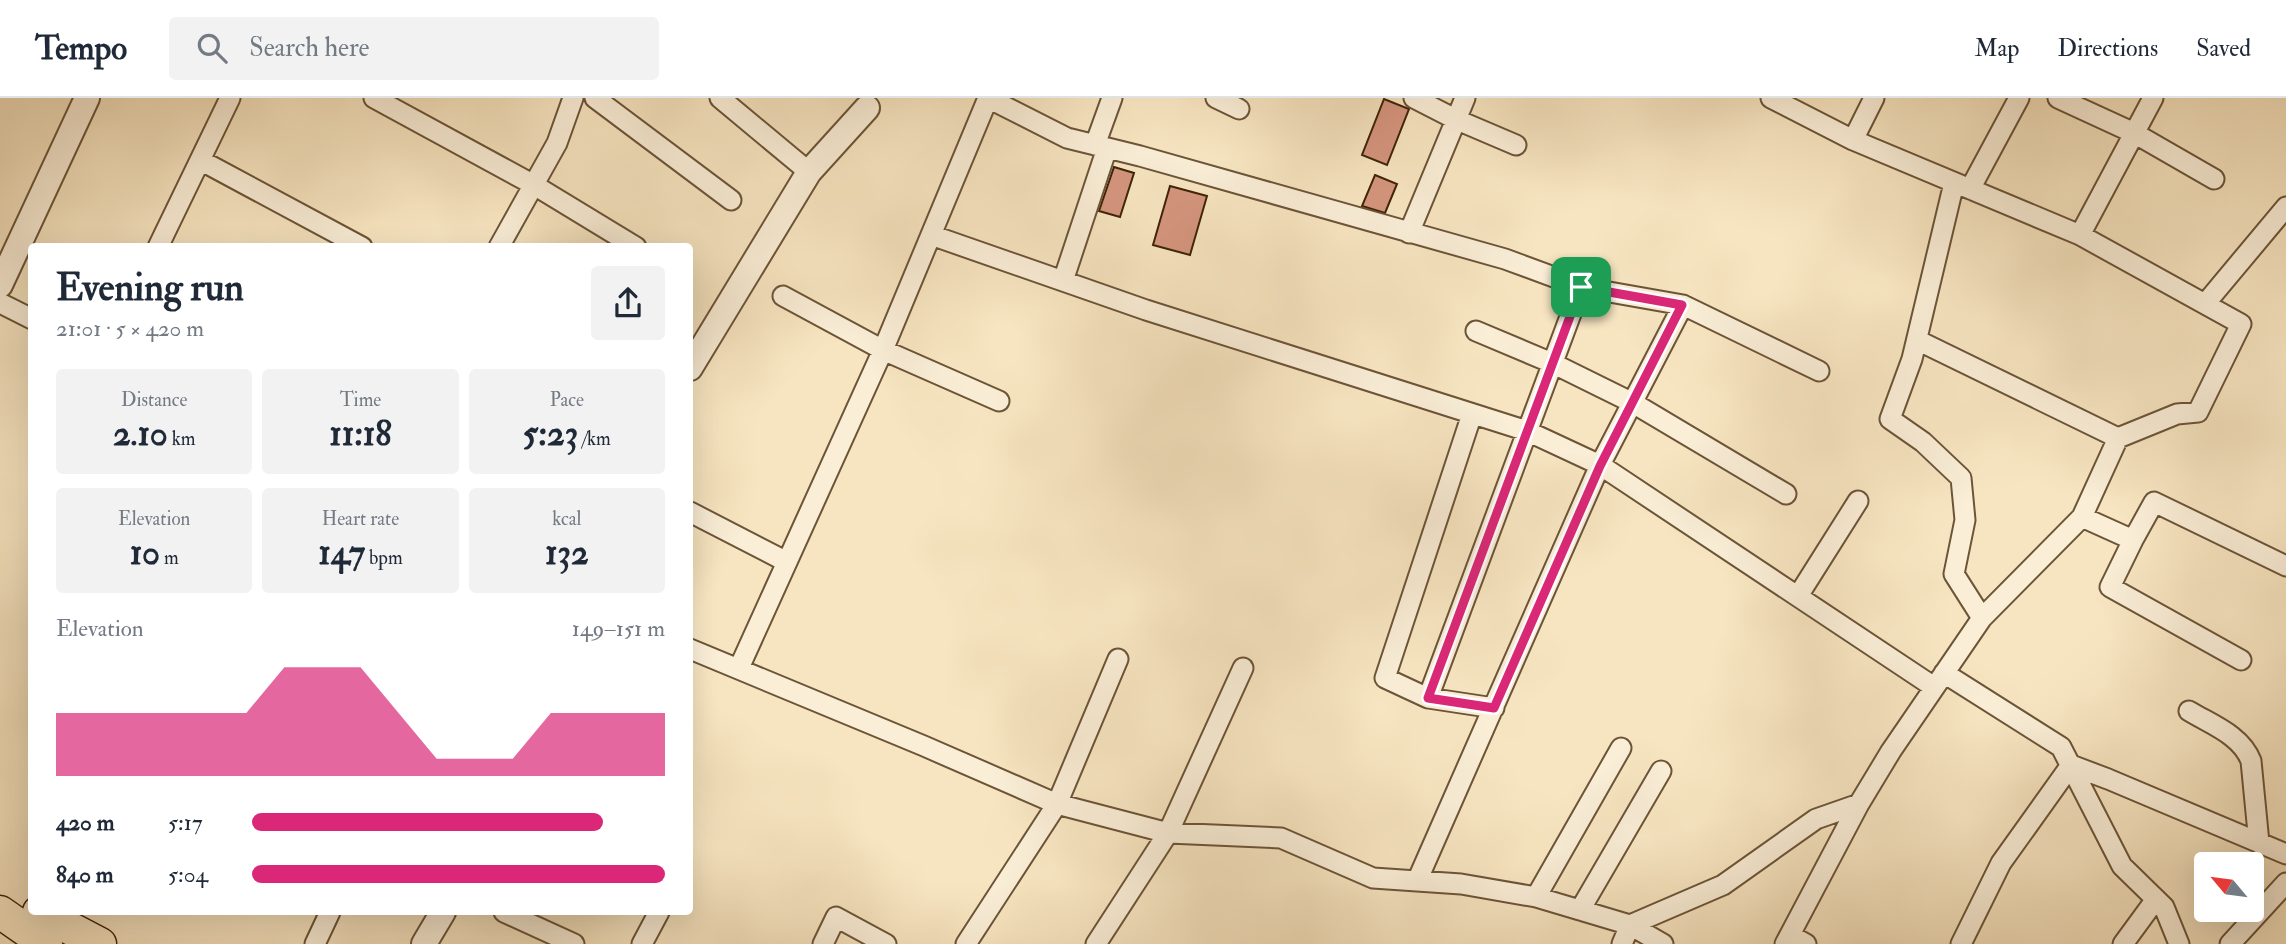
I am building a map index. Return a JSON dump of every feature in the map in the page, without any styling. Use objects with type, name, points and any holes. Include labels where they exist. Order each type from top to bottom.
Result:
[{"type":"main road","points":[[0,889],[28,905]]},
{"type":"main road","points":[[0,912],[46,944]]},
{"type":"main road","points":[[45,915],[100,944]]},
{"type":"street","points":[[2,276],[87,98]]},
{"type":"street","points":[[160,243],[230,98]]},
{"type":"street","points":[[374,98],[534,185],[629,243]]},
{"type":"street","points":[[501,243],[557,143],[573,98]]},
{"type":"street","points":[[595,98],[731,200]]},
{"type":"street","points":[[720,98],[809,172]]},
{"type":"street","points":[[738,668],[883,350],[988,98],[1067,138],[1505,259],[1581,287],[1682,305],[1819,371]]},
{"type":"street","points":[[1063,281],[1112,98]]},
{"type":"street","points":[[1216,98],[1239,110]]},
{"type":"street","points":[[1414,98],[1516,145]]},
{"type":"street","points":[[1409,233],[1465,98]]},
{"type":"street","points":[[1771,98],[1853,140],[2080,234],[2241,324],[2198,412],[2177,414],[2118,438],[2082,517],[1982,618],[1891,751],[1859,804],[1794,941]]},
{"type":"street","points":[[1853,140],[1874,98]]},
{"type":"street","points":[[1982,618],[1954,574],[1965,520],[1961,478],[1923,442],[1890,419],[1912,359],[1962,186],[2019,98]]},
{"type":"street","points":[[2058,98],[2134,133],[2214,179]]},
{"type":"street","points":[[2080,234],[2153,98]]},
{"type":"street","points":[[693,363],[809,172],[868,101]]},
{"type":"street","points":[[200,160],[355,243]]},
{"type":"street","points":[[2205,304],[2286,206]]},
{"type":"street","points":[[930,235],[1146,310],[1527,431],[1600,466],[1798,596],[1939,680],[2061,747],[2122,866],[2164,907],[2179,944]]},
{"type":"street","points":[[1428,698],[1581,287]]},
{"type":"street","points":[[783,296],[883,350],[999,401]]},
{"type":"street","points":[[0,303],[28,317]]},
{"type":"street","points":[[1416,881],[1600,466],[1682,305]]},
{"type":"street","points":[[1476,331],[1552,363],[1633,404],[1786,494]]},
{"type":"street","points":[[1917,340],[2118,438]]},
{"type":"street","points":[[1472,414],[1385,678],[1428,698],[1494,708]]},
{"type":"street","points":[[1798,596],[1858,501]]},
{"type":"street","points":[[2241,660],[2110,587],[2154,502],[2286,566]]},
{"type":"street","points":[[693,514],[787,562]]},
{"type":"street","points":[[2082,517],[2133,540]]},
{"type":"street","points":[[693,650],[1057,804],[1168,833],[1281,838],[1373,878],[1461,884],[1536,897],[1630,925],[1663,944]]},
{"type":"street","points":[[966,944],[1057,804],[1118,659]]},
{"type":"street","points":[[1096,944],[1168,833],[1243,668]]},
{"type":"street","points":[[2189,711],[2238,740],[2246,749],[2251,761],[2259,843]]},
{"type":"street","points":[[1536,897],[1621,748]]},
{"type":"street","points":[[2071,765],[2286,854]]},
{"type":"street","points":[[1961,944],[2001,863],[2071,765]]},
{"type":"street","points":[[1580,910],[1661,771]]},
{"type":"street","points":[[1622,944],[1630,925],[1723,885],[1816,819],[1859,804]]},
{"type":"street","points":[[2230,944],[2286,883]]},
{"type":"street","points":[[2123,944],[2156,899]]},
{"type":"street","points":[[315,944],[329,915]]},
{"type":"street","points":[[424,944],[441,915]]},
{"type":"street","points":[[511,915],[574,944]]},
{"type":"street","points":[[642,944],[657,915]]},
{"type":"street","points":[[822,944],[836,917],[887,944]]},
{"type":"building","points":[[1384,99],[1409,109],[1387,165],[1362,155]]},
{"type":"building","points":[[1114,167],[1134,173],[1120,217],[1099,211]]},
{"type":"building","points":[[1375,175],[1397,184],[1385,213],[1362,206]]},
{"type":"building","points":[[1170,186],[1207,196],[1190,255],[1153,245]]},
{"type":"route","points":[[1581,287],[1682,305],[1600,466],[1494,708],[1428,698],[1527,431],[1581,287]]}]
